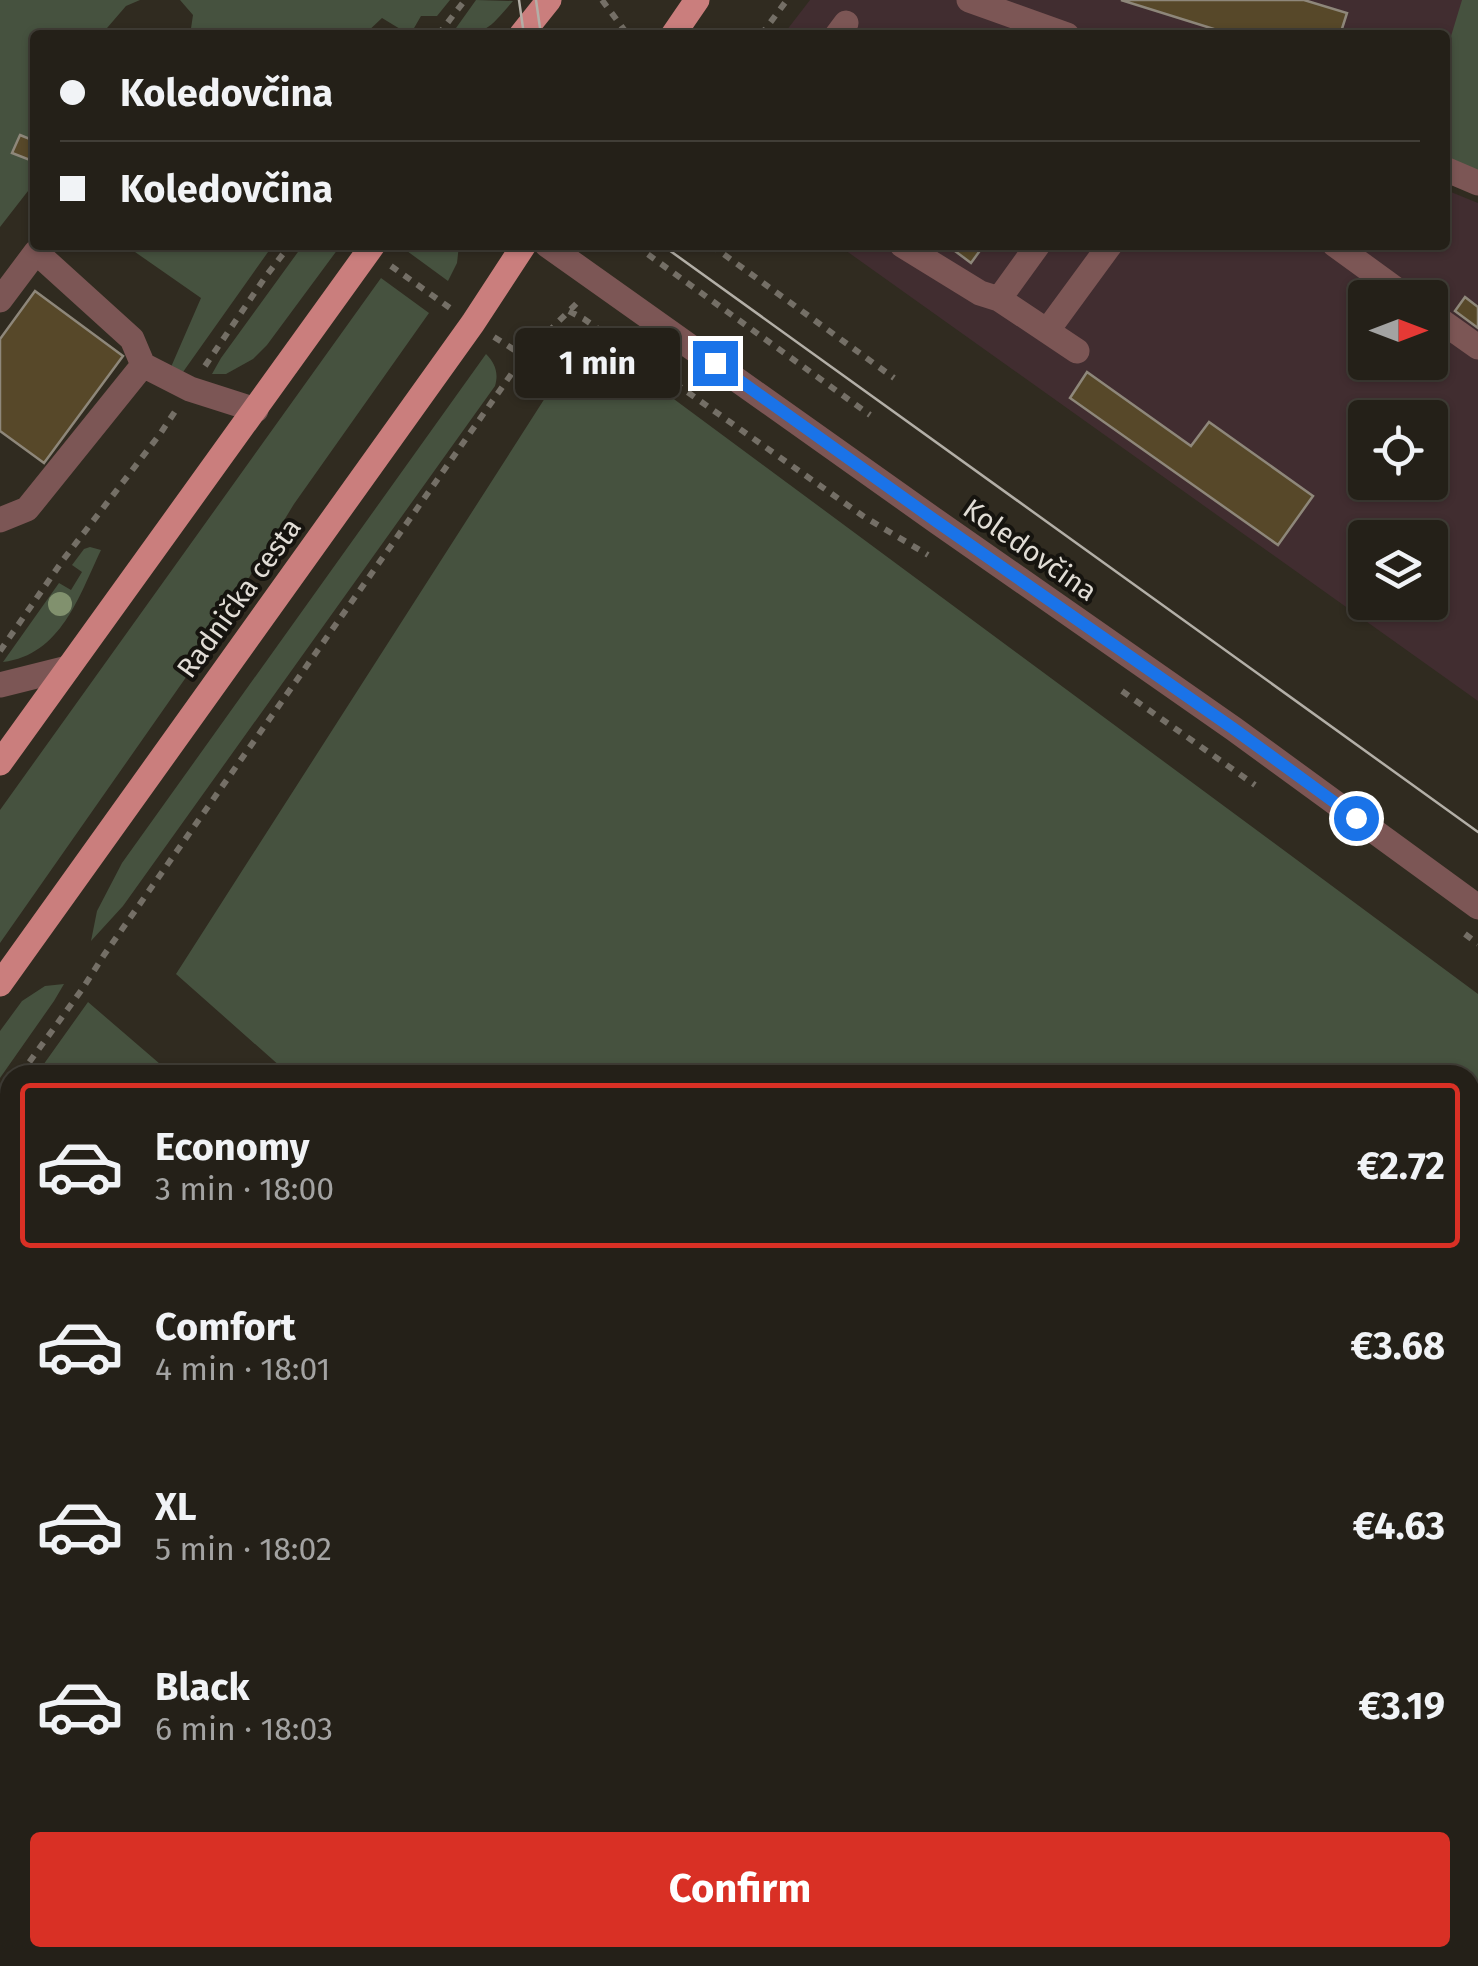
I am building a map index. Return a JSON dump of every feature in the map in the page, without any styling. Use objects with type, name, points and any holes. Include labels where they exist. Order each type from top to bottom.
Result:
[{"type":"main road","points":[[524,30],[549,0]]},
{"type":"main road","points":[[676,30],[697,0]]},
{"type":"main road","points":[[0,763],[368,250]]},
{"type":"main road","name":"Radnička cesta","points":[[0,984],[473,323],[521,250]]},
{"type":"street","points":[[969,0],[1053,30]]},
{"type":"street","points":[[1450,172],[1478,183]]},
{"type":"street","name":"Koledovčina","points":[[554,250],[1234,729],[1478,907]]},
{"type":"street","points":[[910,250],[980,293],[999,299],[1078,351]]},
{"type":"street","points":[[999,299],[1034,250]]},
{"type":"street","points":[[1047,331],[1106,250]]},
{"type":"street","points":[[1342,250],[1383,280]]},
{"type":"street","points":[[0,300],[36,252],[132,339],[143,365],[190,389],[256,410]]},
{"type":"street","points":[[1448,326],[1478,348]]},
{"type":"street","points":[[0,520],[27,508],[143,365]]},
{"type":"street","points":[[0,685],[68,668]]},
{"type":"path","points":[[442,30],[465,0]]},
{"type":"path","points":[[602,0],[624,30]]},
{"type":"path","points":[[765,30],[787,0]]},
{"type":"path","points":[[199,375],[286,250]]},
{"type":"path","points":[[642,250],[870,415]]},
{"type":"path","points":[[718,250],[894,378]]},
{"type":"path","points":[[391,265],[437,299]]},
{"type":"path","points":[[27,1065],[524,356],[578,303]]},
{"type":"path","points":[[569,312],[584,318],[863,516],[935,559]]},
{"type":"path","points":[[494,338],[524,356]]},
{"type":"path","points":[[0,651],[181,402]]},
{"type":"path","points":[[1110,682],[1255,785]]},
{"type":"path","points":[[1462,932],[1478,944]]},
{"type":"shaded area","points":[[810,0],[1478,0],[1478,55],[1450,173],[1450,30],[787,30]]},
{"type":"shaded area","points":[[1450,192],[1478,203],[1478,701],[1364,620],[1448,620],[1448,520],[1348,520],[1348,608],[845,250],[1450,250]]},
{"type":"green space","points":[[0,0],[140,0],[126,6],[105,30],[30,30],[30,188],[0,227]]},
{"type":"green space","points":[[180,0],[450,0],[437,16],[421,16],[413,30],[402,30],[382,18],[369,30],[191,30],[193,15]]},
{"type":"green space","points":[[476,0],[513,1],[487,28],[455,30]]},
{"type":"green space","points":[[1462,0],[1478,0],[1478,171],[1450,160],[1450,40]]},
{"type":"green space","points":[[132,250],[269,250],[183,372],[171,367],[201,298]]},
{"type":"green space","points":[[299,250],[337,250],[253,359],[226,374],[212,374]]},
{"type":"green space","points":[[409,250],[458,250],[448,281]]},
{"type":"green space","points":[[381,278],[429,313],[294,504],[203,653],[0,943],[0,810]]},
{"type":"green space","points":[[586,334],[1478,994],[1478,1065],[279,1065],[176,974]]},
{"type":"green space","points":[[486,354],[495,368],[495,386],[123,906],[91,941],[97,911],[122,863]]},
{"type":"green space","points":[[90,547],[101,550],[66,621],[40,648],[3,662],[59,583],[71,590],[82,572],[72,565]]},
{"type":"green space","points":[[64,984],[9,1065],[0,1065],[0,1031],[22,1001],[45,986]]},
{"type":"green space","points":[[88,1002],[161,1065],[43,1065]]},
{"type":"building","points":[[1121,0],[1304,0],[1347,13],[1342,30],[1217,30]]},
{"type":"building","points":[[20,135],[30,139],[30,160],[12,153]]},
{"type":"building","points":[[954,250],[980,250],[971,263]]},
{"type":"building","points":[[35,291],[123,356],[44,463],[0,431],[0,339]]},
{"type":"building","points":[[1465,297],[1478,307],[1478,328],[1455,311]]},
{"type":"building","points":[[1087,372],[1191,446],[1209,422],[1313,496],[1278,545],[1070,398]]},
{"type":"tram line","points":[[519,0],[523,30]]},
{"type":"tram line","points":[[536,0],[540,30]]},
{"type":"tram line","points":[[669,250],[1478,832]]},
{"type":"route","points":[[715,363],[1356,818]]}]
